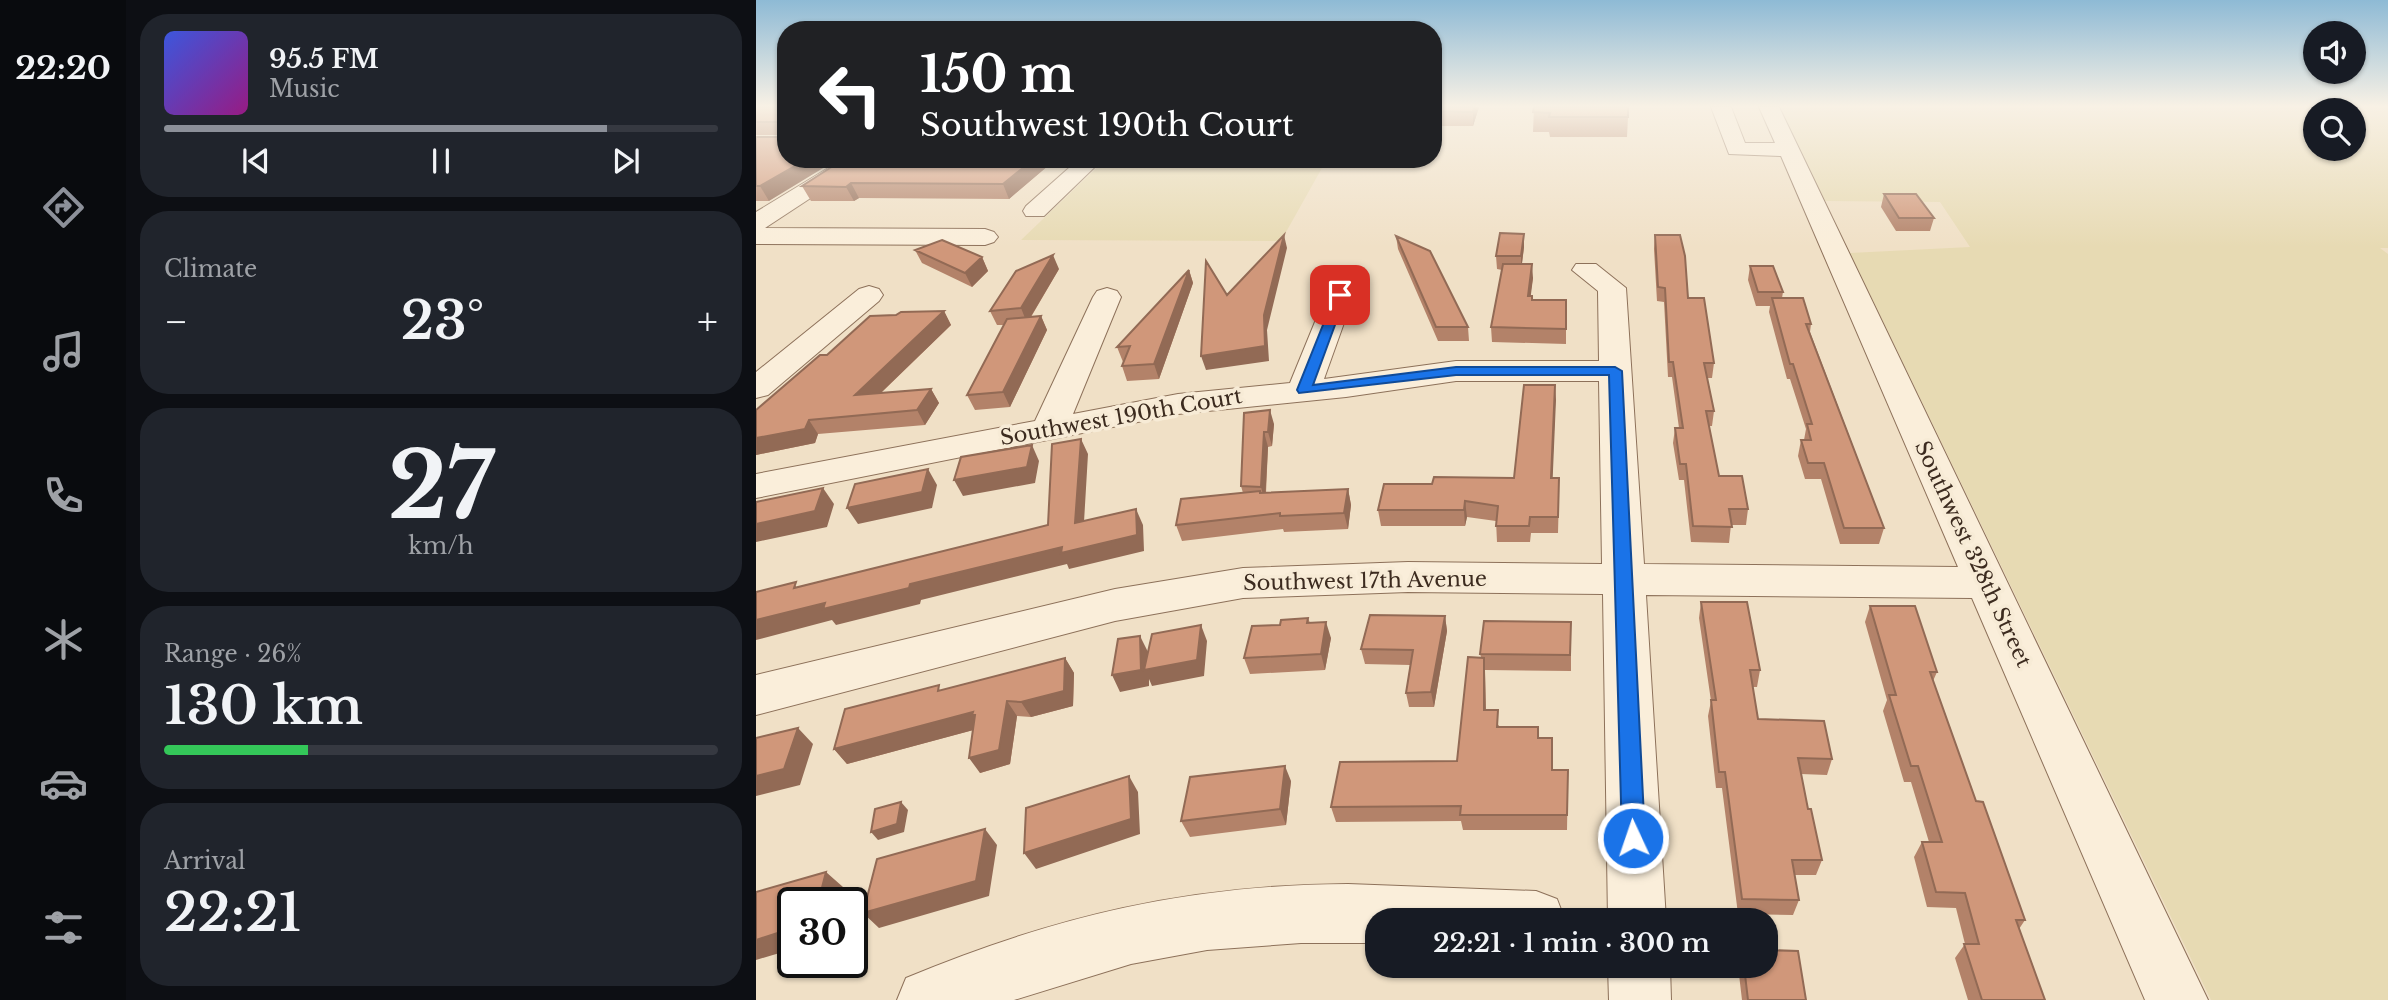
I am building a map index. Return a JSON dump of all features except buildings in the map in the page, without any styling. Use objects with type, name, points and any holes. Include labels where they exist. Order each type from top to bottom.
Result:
[{"type":"street","name":"Southwest 328th Street","points":[[1789,154],[2178,1000]]},
{"type":"street","points":[[756,223],[845,168]]},
{"type":"street","points":[[1035,211],[1082,168]]},
{"type":"street","points":[[756,204],[787,205]]},
{"type":"street","points":[[756,236],[985,237]]},
{"type":"street","points":[[1586,270],[1612,288],[1621,579],[1636,908]]},
{"type":"street","points":[[756,388],[869,295]]},
{"type":"street","points":[[1304,390],[1340,295]]},
{"type":"street","points":[[1051,427],[1107,297]]},
{"type":"street","name":"Southwest 190th Court","points":[[756,486],[1178,404],[1456,371],[1615,371]]},
{"type":"street","name":"Southwest 17th Avenue","points":[[756,695],[1102,608],[1207,587],[1322,578],[1986,583]]},
{"type":"street","points":[[928,1000],[1102,942],[1202,921],[1300,914],[1365,916]]},
{"type":"street","points":[[1639,978],[1640,1000]]},
{"type":"shaded area","points":[[1801,154],[2303,154],[2303,161],[2366,161],[2366,154],[2388,154],[2388,248],[2380,248],[2388,254],[2388,1000],[2211,1000],[1850,253],[1970,247],[1940,202],[1823,201]]},
{"type":"shaded area","points":[[1097,168],[1322,168],[1281,241],[1021,240]]},
{"type":"route","points":[[1340,295],[1304,390],[1346,387],[1456,371],[1615,371],[1633,838]]}]
